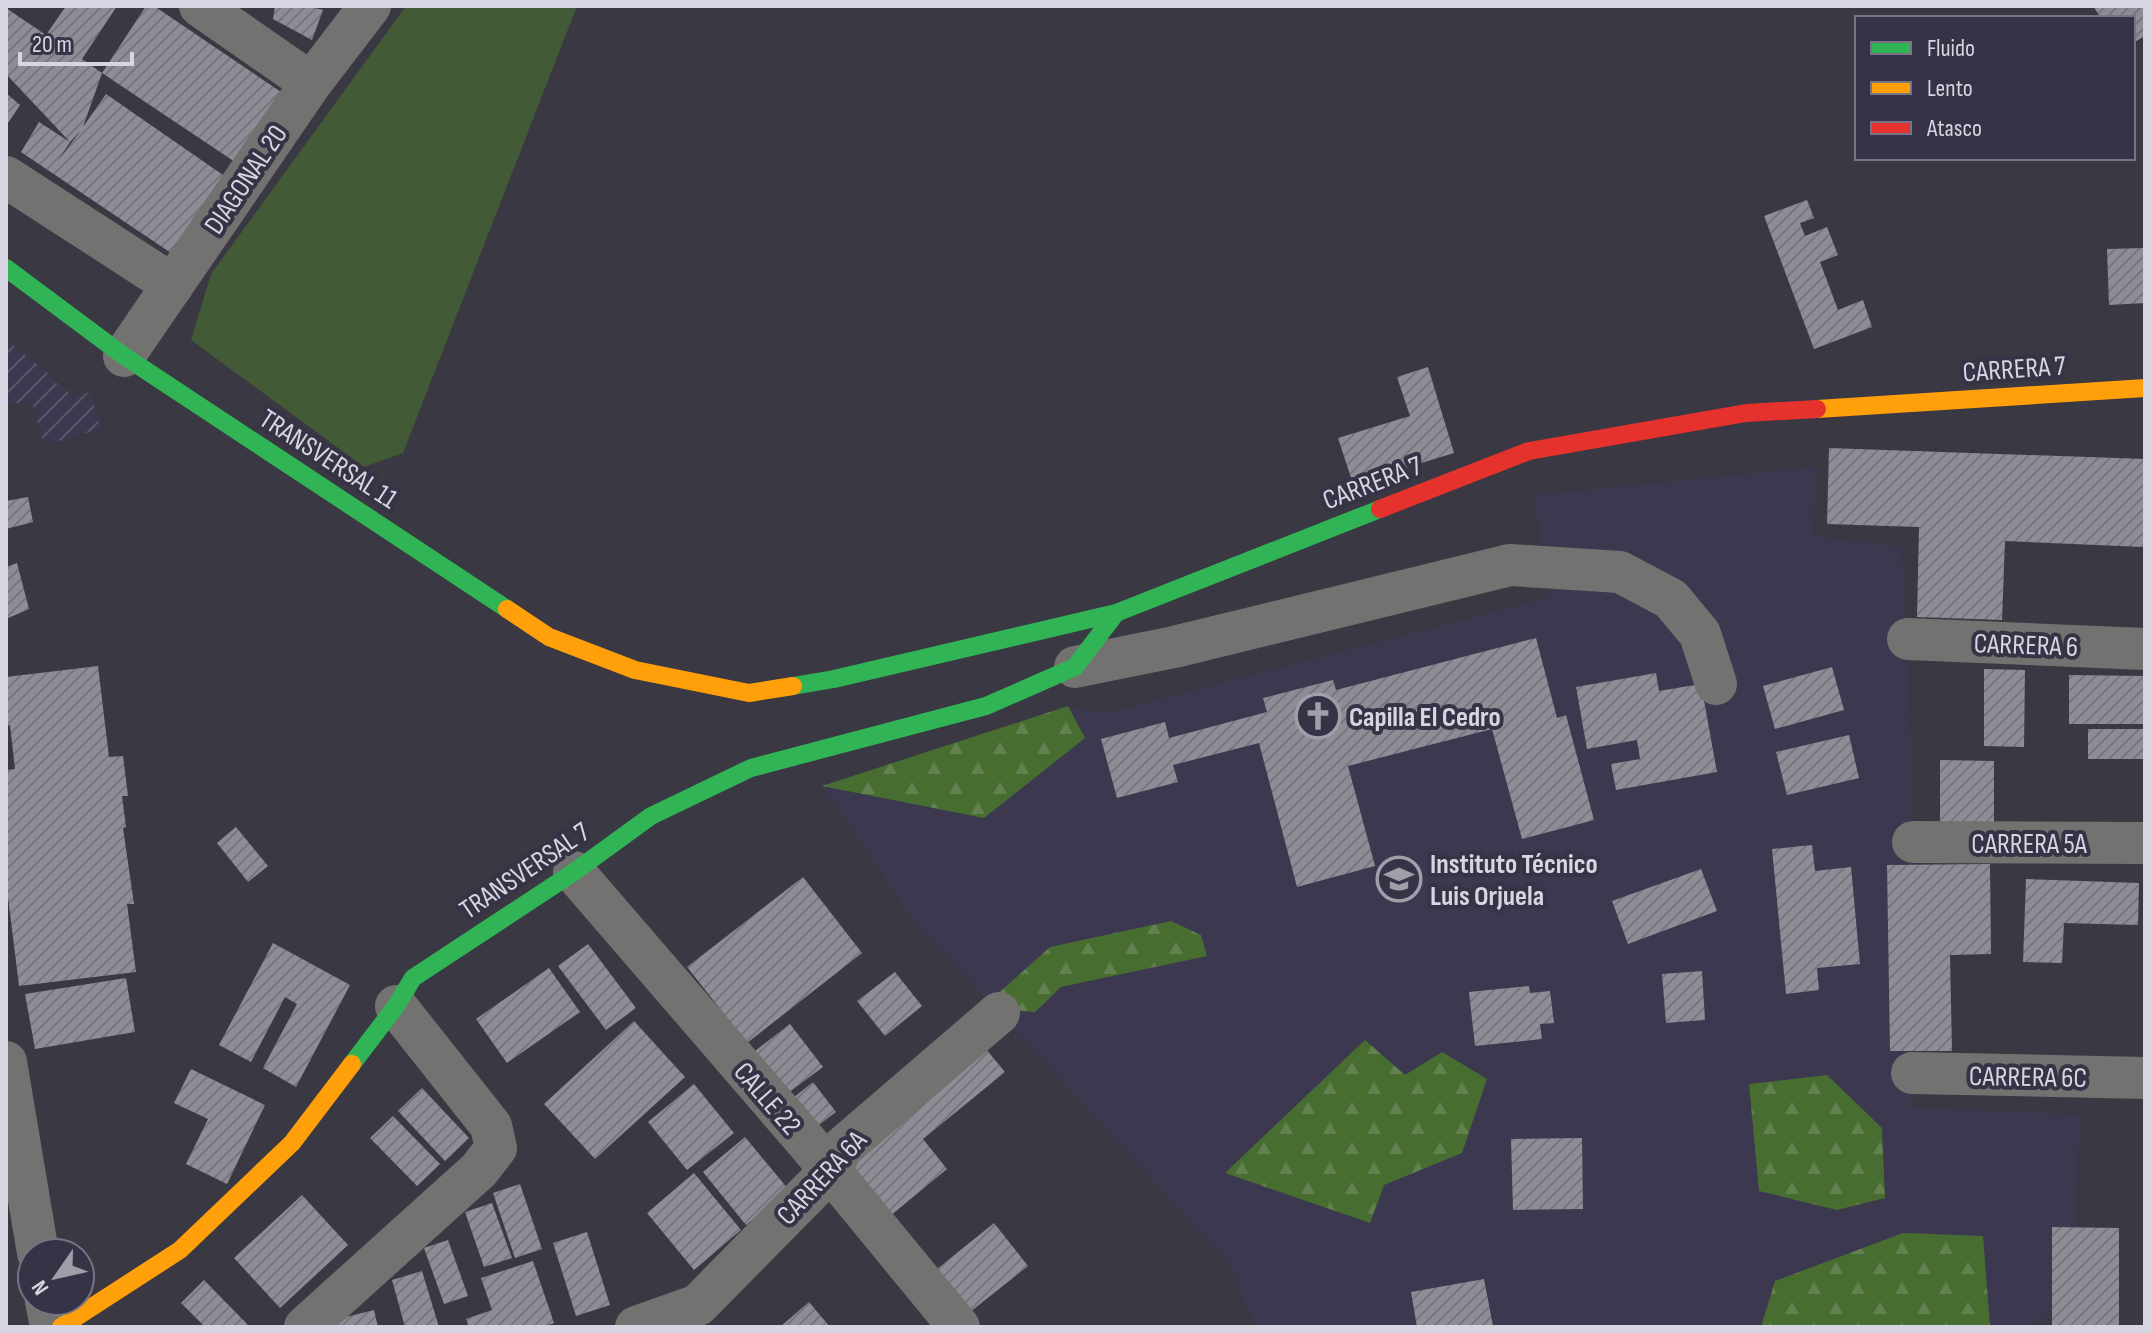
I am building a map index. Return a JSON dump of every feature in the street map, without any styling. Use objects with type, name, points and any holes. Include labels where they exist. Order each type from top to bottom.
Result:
[{"type":"street","points":[[200,6],[311,83]]},
{"type":"street","name":"DIAGONAL 20","points":[[124,356],[311,83],[370,6]]},
{"type":"street","points":[[6,177],[173,285]]},
{"type":"street","name":"TRANSVERSAL 11","points":[[6,268],[124,356],[549,637],[635,670]]},
{"type":"street","name":"CARRERA 7","points":[[635,670],[749,693],[834,679],[1116,613],[1529,451],[1746,413],[2145,388]]},
{"type":"street","points":[[1075,667],[1174,647],[1510,565],[1620,572],[1671,599],[1700,634],[1716,684]]},
{"type":"street","name":"TRANSVERSAL 7","points":[[61,1327],[180,1250],[292,1143],[396,1006],[413,978],[574,872],[651,816],[751,768],[986,706],[1075,667],[1116,613]]},
{"type":"street","name":"CARRERA 6","points":[[1908,639],[2145,649]]},
{"type":"street","name":"CARRERA 5A","points":[[1913,842],[2145,843]]},
{"type":"street","name":"CALLE 22","points":[[574,872],[959,1327]]},
{"type":"street","points":[[305,1327],[479,1170],[496,1148],[491,1126],[396,1006]]},
{"type":"street","name":"CARRERA 6A","points":[[636,1327],[698,1305],[830,1171],[842,1148],[999,1013]]},
{"type":"street","points":[[6,1062],[26,1237]]},
{"type":"street","name":"CARRERA 6C","points":[[1912,1073],[2145,1078]]},
{"type":"shaded area","points":[[6,340],[47,372],[54,382],[67,388],[70,398],[90,392],[101,429],[44,445],[31,400],[6,406]]},
{"type":"shaded area","name":"Instituto Técnico Luis Orjuela","points":[[1815,467],[1814,536],[1901,547],[1908,639],[1913,842],[1911,1107],[2080,1115],[2071,1302],[2027,1327],[1255,1327],[1228,1262],[910,916],[822,786],[1068,706],[1107,713],[1550,597],[1534,495]]},
{"type":"green space","points":[[406,6],[577,6],[403,453],[364,467],[191,340],[211,274]]},
{"type":"green space","points":[[1068,706],[1085,738],[984,818],[822,786]]},
{"type":"green space","points":[[1171,921],[1201,935],[1207,956],[1061,987],[1035,1012],[983,1007],[1050,947]]},
{"type":"green space","points":[[1365,1040],[1405,1075],[1442,1052],[1487,1079],[1462,1153],[1384,1185],[1370,1223],[1225,1173]]},
{"type":"green space","points":[[1827,1075],[1882,1128],[1885,1198],[1837,1210],[1759,1191],[1749,1084]]},
{"type":"green space","points":[[1903,1233],[1983,1236],[1990,1327],[1761,1327],[1775,1281]]},
{"type":"building","points":[[66,6],[117,6],[82,59],[102,73],[83,127],[106,94],[223,175],[171,253],[21,152],[39,122],[70,142],[6,74],[6,8],[46,35]]},
{"type":"building","points":[[146,6],[154,6],[281,92],[235,162],[102,73]]},
{"type":"building","points":[[275,6],[307,6],[323,10],[312,40],[273,19]]},
{"type":"building","points":[[2093,6],[2145,6],[2145,36],[2135,42],[2135,16],[2100,16]]},
{"type":"building","points":[[6,93],[20,105],[6,126]]},
{"type":"building","points":[[1807,200],[1814,218],[1800,223],[1805,236],[1827,227],[1838,255],[1820,262],[1838,310],[1863,300],[1872,327],[1814,349],[1764,216]]},
{"type":"building","points":[[2145,248],[2145,303],[2109,305],[2107,249]]},
{"type":"building","points":[[1428,367],[1454,453],[1353,484],[1338,438],[1410,416],[1397,377]]},
{"type":"building","points":[[1829,448],[2145,459],[2143,547],[2005,541],[2002,620],[1917,617],[1919,527],[1827,524]]},
{"type":"building","points":[[28,497],[33,522],[6,529],[6,501]]},
{"type":"building","points":[[17,563],[29,609],[6,619],[6,567]]},
{"type":"building","points":[[1536,638],[1557,718],[1566,715],[1594,820],[1522,839],[1492,729],[1348,766],[1375,866],[1297,887],[1259,743],[1173,765],[1178,782],[1117,798],[1101,739],[1165,722],[1169,738],[1267,712],[1263,698],[1333,680],[1336,690]]},
{"type":"building","points":[[98,666],[109,757],[123,756],[128,796],[122,796],[126,827],[123,828],[134,904],[127,904],[136,972],[19,986],[6,881],[6,770],[15,769],[10,725],[6,726],[6,677]]},
{"type":"building","points":[[1832,667],[1844,710],[1775,729],[1763,686]]},
{"type":"building","points":[[1984,669],[2025,670],[2024,747],[1984,746]]},
{"type":"building","points":[[1656,673],[1659,691],[1701,684],[1717,772],[1616,790],[1611,764],[1640,759],[1637,740],[1587,749],[1576,687]]},
{"type":"building","points":[[2069,675],[2145,676],[2145,724],[2069,724]]},
{"type":"building","points":[[2088,729],[2145,729],[2145,759],[2088,759]]},
{"type":"building","points":[[1849,735],[1859,778],[1787,795],[1776,752]]},
{"type":"building","points":[[1940,760],[1994,761],[1994,830],[1940,830]]},
{"type":"building","points":[[236,827],[268,866],[248,882],[217,843]]},
{"type":"building","points":[[1812,845],[1815,871],[1851,867],[1860,964],[1817,968],[1819,990],[1786,994],[1772,849]]},
{"type":"building","points":[[1990,864],[1991,954],[1950,955],[1952,1051],[1890,1051],[1887,865]]},
{"type":"building","points":[[1701,869],[1717,911],[1628,944],[1612,901]]},
{"type":"building","points":[[803,877],[862,953],[747,1043],[687,967]]},
{"type":"building","points":[[2026,879],[2139,883],[2138,925],[2064,923],[2062,963],[2023,962]]},
{"type":"building","points":[[273,943],[350,985],[296,1087],[263,1068],[297,1004],[285,997],[251,1062],[219,1045]]},
{"type":"building","points":[[588,944],[636,1008],[606,1030],[558,966]]},
{"type":"building","points":[[549,968],[580,1012],[507,1063],[476,1019]]},
{"type":"building","points":[[1702,971],[1705,1020],[1666,1023],[1662,974]]},
{"type":"building","points":[[895,972],[922,1006],[885,1036],[857,1001]]},
{"type":"building","points":[[126,978],[135,1032],[35,1049],[25,994]]},
{"type":"building","points":[[1529,986],[1530,993],[1550,991],[1554,1023],[1540,1024],[1542,1039],[1475,1046],[1469,992]]},
{"type":"building","points":[[634,1021],[685,1077],[595,1159],[544,1104]]},
{"type":"building","points":[[790,1024],[823,1067],[788,1093],[755,1051]]},
{"type":"building","points":[[971,1031],[1005,1072],[923,1139],[947,1169],[890,1216],[832,1145]]},
{"type":"building","points":[[191,1069],[265,1105],[227,1184],[186,1164],[208,1119],[174,1103]]},
{"type":"building","points":[[813,1082],[836,1112],[811,1131],[788,1102]]},
{"type":"building","points":[[694,1084],[734,1133],[687,1170],[648,1122]]},
{"type":"building","points":[[422,1088],[469,1138],[445,1161],[398,1111]]},
{"type":"building","points":[[393,1116],[440,1164],[417,1186],[370,1138]]},
{"type":"building","points":[[745,1137],[789,1190],[746,1225],[703,1172]]},
{"type":"building","points":[[1582,1138],[1583,1209],[1513,1210],[1511,1139]]},
{"type":"building","points":[[694,1173],[741,1230],[694,1270],[647,1213]]},
{"type":"building","points":[[520,1184],[542,1249],[515,1258],[493,1193]]},
{"type":"building","points":[[302,1195],[348,1245],[280,1308],[234,1258]]},
{"type":"building","points":[[492,1203],[512,1258],[484,1267],[465,1212]]},
{"type":"building","points":[[994,1223],[1028,1266],[970,1312],[937,1269]]},
{"type":"building","points":[[2052,1227],[2119,1228],[2119,1327],[2052,1327]]},
{"type":"building","points":[[587,1232],[610,1305],[576,1316],[553,1243]]},
{"type":"building","points":[[448,1240],[468,1296],[444,1304],[424,1248]]},
{"type":"building","points":[[533,1261],[554,1323],[542,1327],[469,1327],[466,1319],[492,1310],[481,1278]]},
{"type":"building","points":[[422,1271],[439,1327],[405,1327],[392,1280]]},
{"type":"building","points":[[1484,1279],[1493,1326],[1417,1327],[1411,1292]]},
{"type":"building","points":[[204,1280],[250,1327],[205,1327],[181,1303]]},
{"type":"building","points":[[809,1302],[830,1327],[780,1327]]},
{"type":"building","points":[[374,1310],[378,1327],[327,1327],[326,1322]]},
{"type":"traffic: fast","points":[[6,268],[124,356],[507,609]]},
{"type":"traffic: fast","points":[[793,686],[1116,613],[1380,509]]},
{"type":"traffic: fast","points":[[352,1064],[413,978],[574,872],[651,816],[751,768],[986,706],[1075,667],[1116,613]]},
{"type":"traffic: slow","points":[[1817,409],[2145,388]]},
{"type":"traffic: slow","points":[[507,609],[549,637],[635,670],[749,693],[793,686]]},
{"type":"traffic: slow","points":[[61,1327],[180,1250],[292,1143],[352,1064]]},
{"type":"traffic: jam","points":[[1380,509],[1529,451],[1746,413],[1817,409]]},
{"type":"place","name":"Capilla El Cedro","points":[[1318,716]]},
{"type":"place","name":"Instituto Técnico Luis Orjuela","points":[[1399,879]]}]
